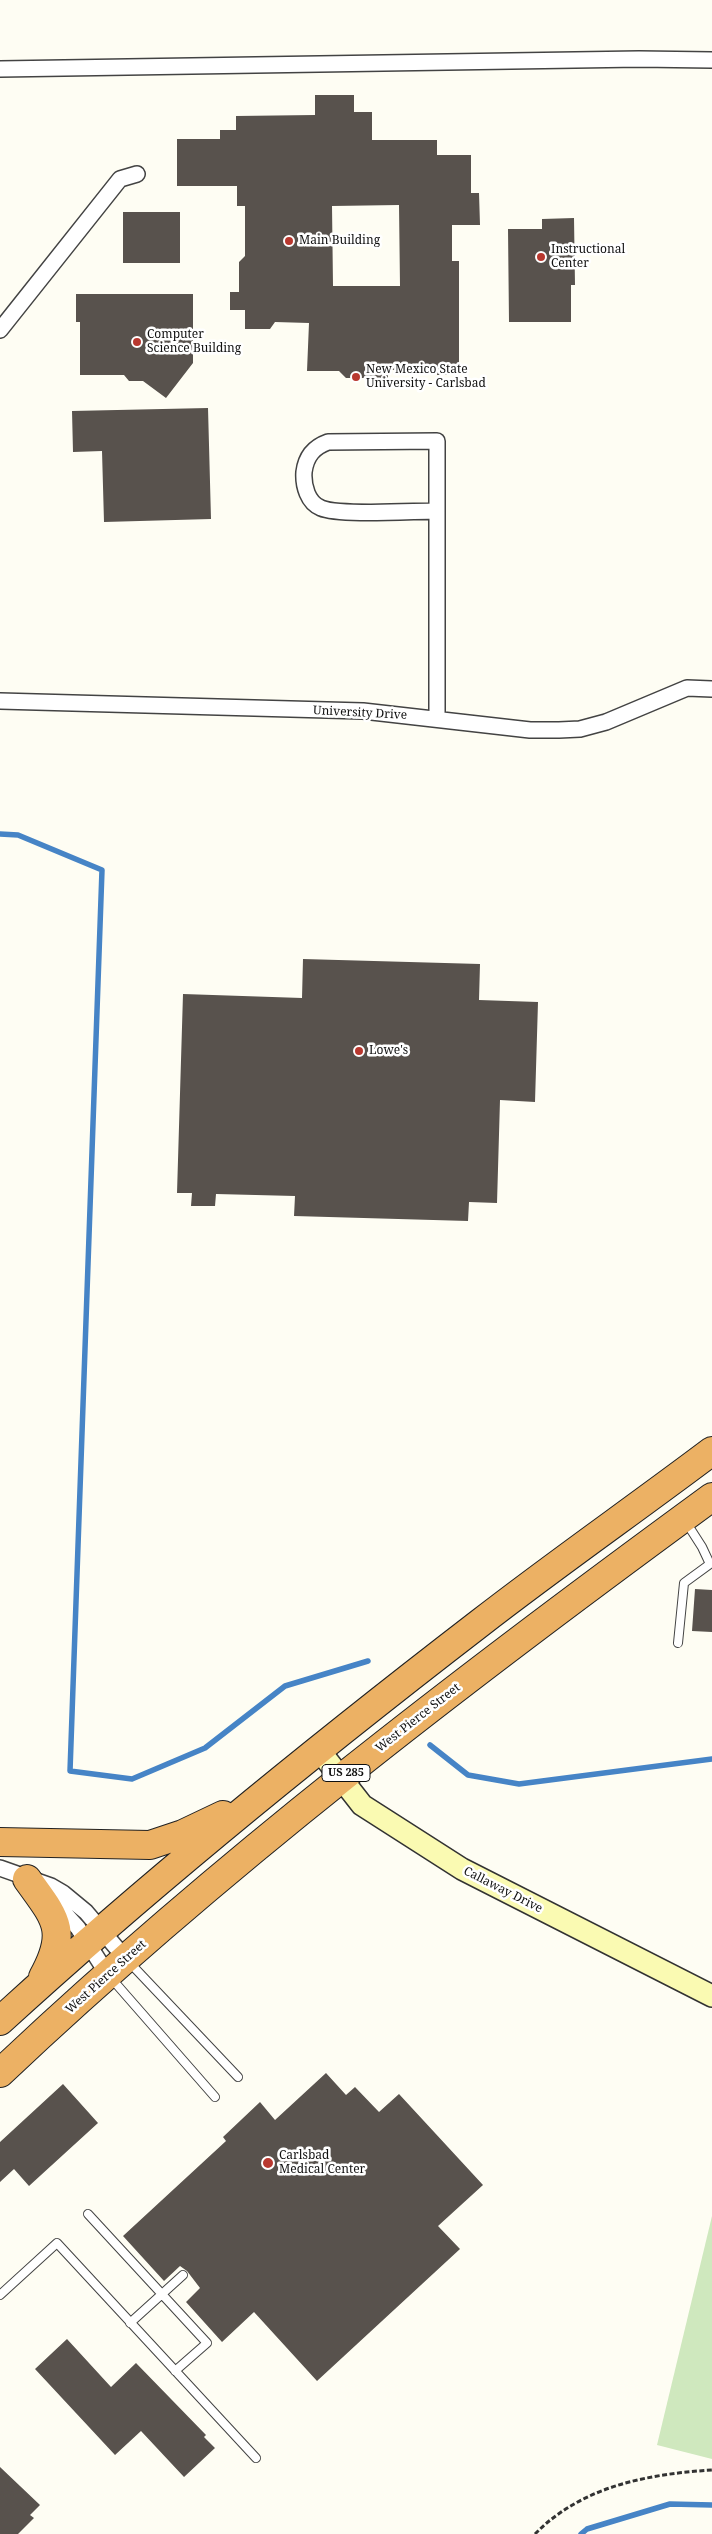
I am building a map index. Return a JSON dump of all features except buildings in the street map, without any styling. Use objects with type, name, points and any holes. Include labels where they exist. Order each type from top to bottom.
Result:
[{"type":"highway","name":"US 285","points":[[1,2018],[94,1936],[254,1801],[480,1622],[712,1451]]},
{"type":"highway","name":"West Pierce Street","points":[[0,2073],[117,1967],[340,1778],[565,1604],[712,1497]]},
{"type":"highway","points":[[0,1842],[150,1845],[183,1834],[254,1801]]},
{"type":"highway","points":[[28,1879],[51,1910],[56,1923],[55,1950],[37,1987]]},
{"type":"street","points":[[0,69],[606,59],[712,60]]},
{"type":"street","points":[[0,330],[120,179],[137,174]]},
{"type":"street","points":[[437,511],[338,512],[321,508],[310,500],[305,486],[304,472],[308,457],[315,447],[328,442],[437,441],[437,511],[437,719]]},
{"type":"street","name":"University Drive","points":[[0,701],[363,711],[530,730],[580,729],[630,713],[671,692],[687,688],[712,689]]},
{"type":"street","name":"Callaway Drive","points":[[319,1750],[362,1805],[462,1869],[712,1996]]},
{"type":"street","points":[[0,1868],[51,1886],[63,1893],[86,1912],[94,1936],[117,1967]]},
{"type":"street","points":[[94,1936],[117,1967]]},
{"type":"lane","points":[[678,1643],[684,1583],[710,1564],[702,1547],[683,1518]]},
{"type":"lane","points":[[117,1967],[238,2077]]},
{"type":"lane","points":[[117,1967],[215,2097]]},
{"type":"lane","points":[[88,2214],[207,2343],[176,2371]]},
{"type":"lane","points":[[0,2295],[57,2243],[256,2458]]},
{"type":"lane","points":[[130,2322],[183,2275]]},
{"type":"path","points":[[535,2534],[548,2520],[585,2497],[622,2482],[668,2473],[712,2470]]},
{"type":"green space","points":[[712,2216],[712,2459],[657,2445]]},
{"type":"waterway","points":[[0,834],[18,835],[102,870],[70,1771],[132,1779],[205,1748],[285,1686],[368,1661]]},
{"type":"waterway","points":[[430,1745],[468,1775],[519,1784],[712,1759]]},
{"type":"waterway","points":[[581,2534],[587,2529],[670,2504],[712,2505]]},
{"type":"place","name":"Main Building","points":[[289,241]]},
{"type":"place","name":"Instructional Center","points":[[541,257]]},
{"type":"place","name":"Computer Science Building","points":[[137,342]]},
{"type":"place","name":"New Mexico State University - Carlsbad","points":[[356,377]]},
{"type":"place","name":"Lowe's","points":[[359,1051]]},
{"type":"place","name":"Carlsbad Medical Center","points":[[268,2163]]}]
